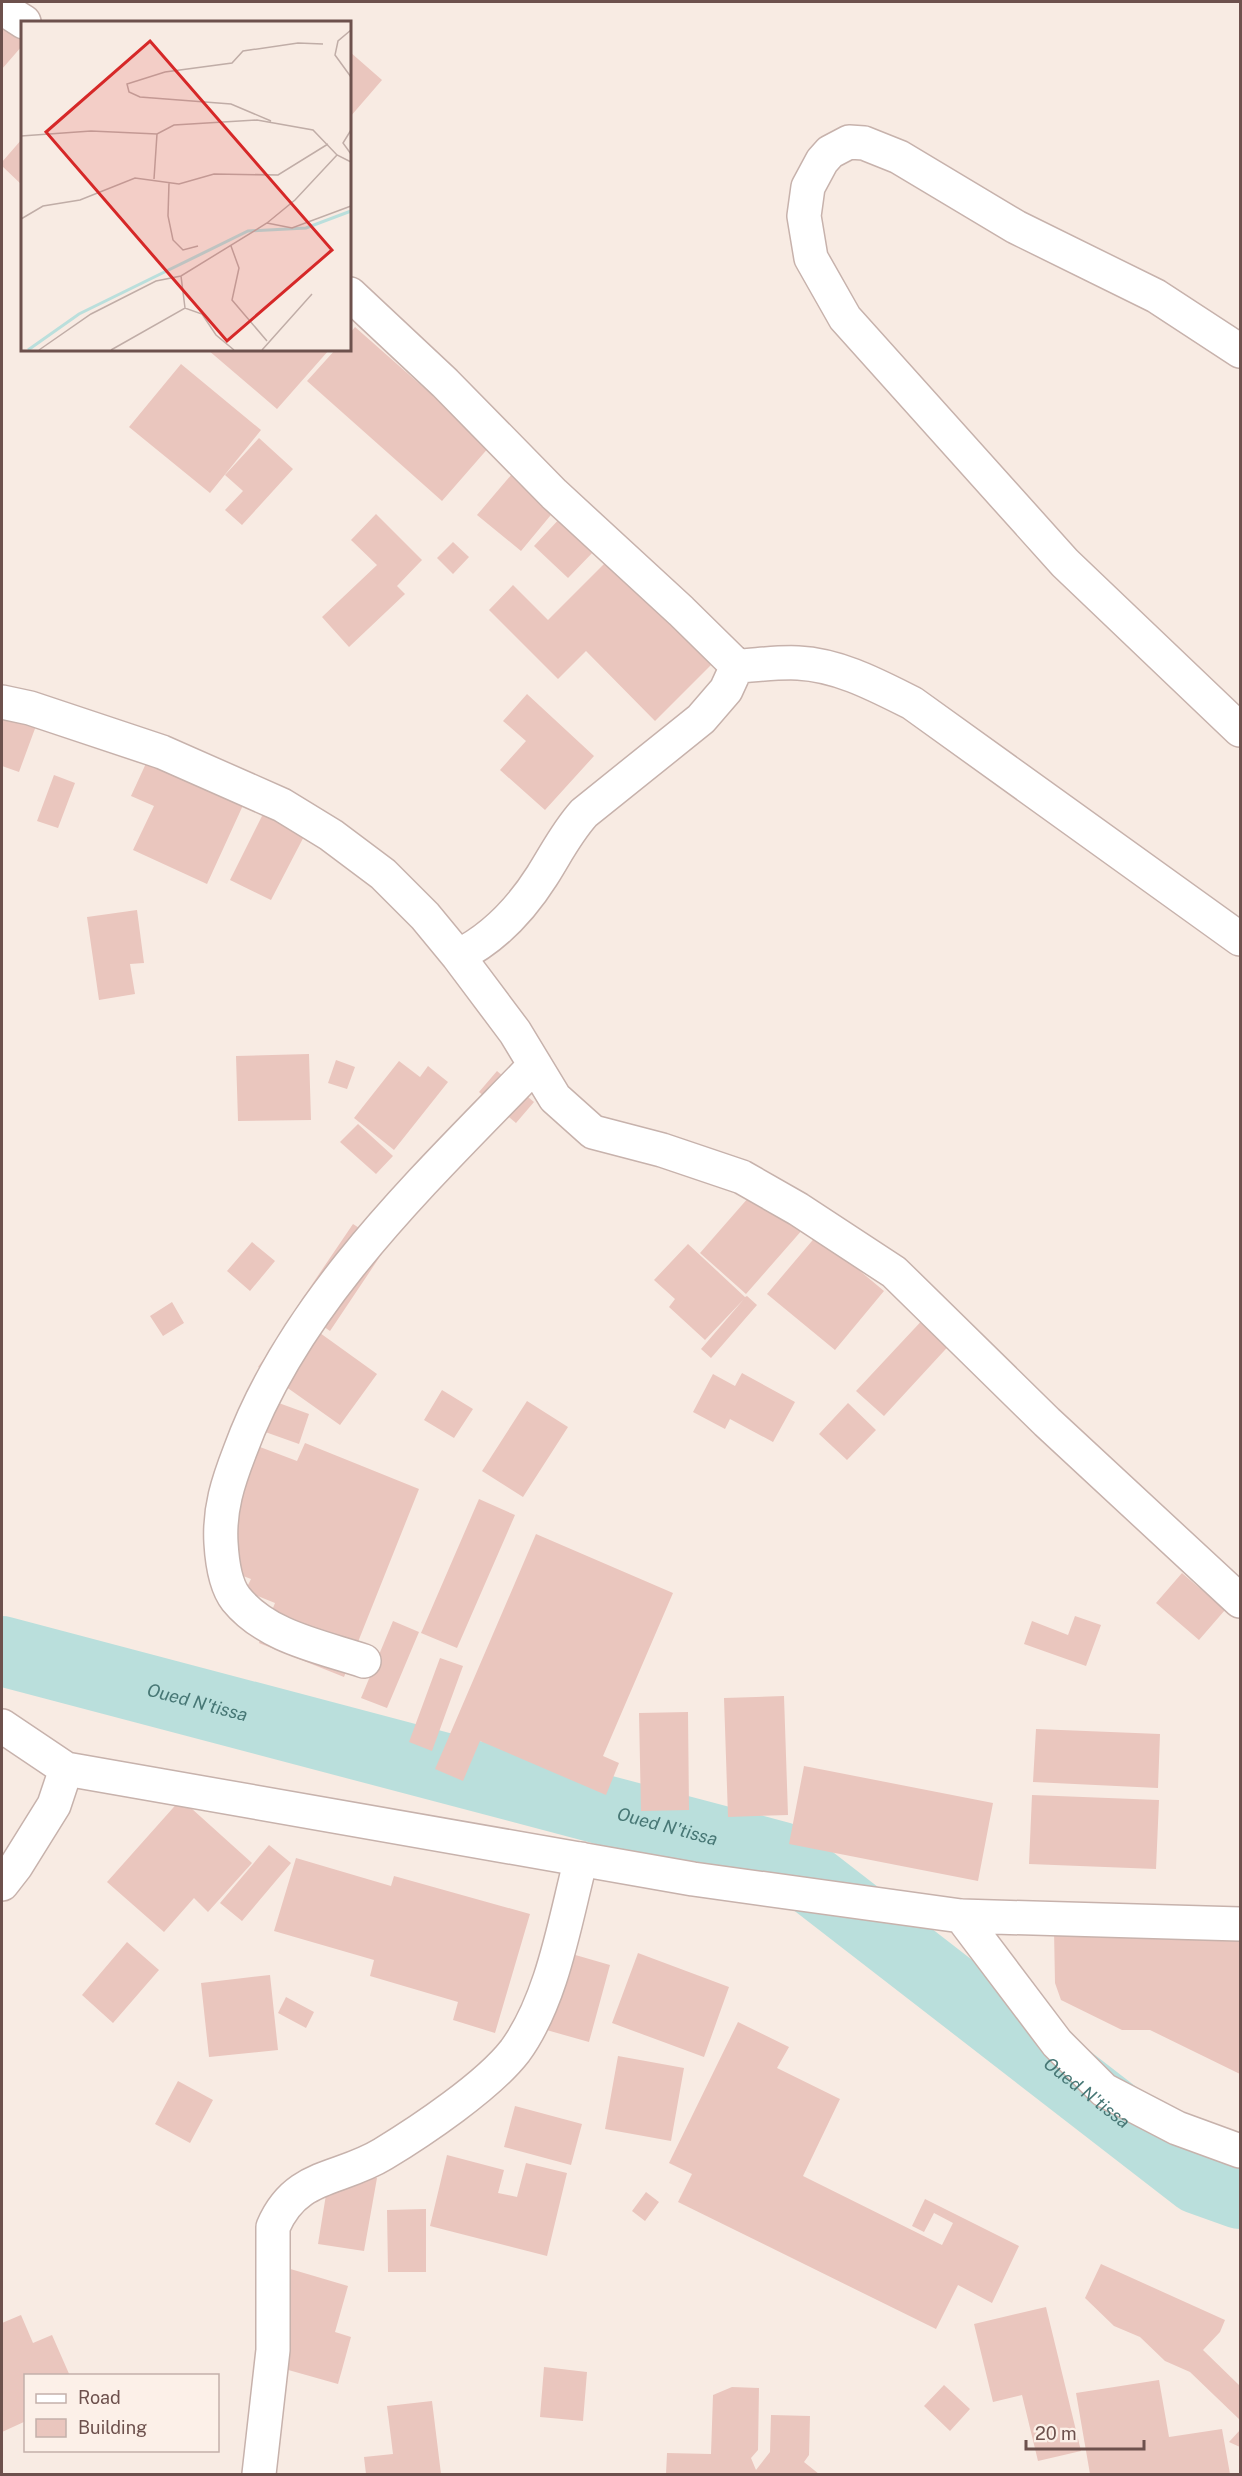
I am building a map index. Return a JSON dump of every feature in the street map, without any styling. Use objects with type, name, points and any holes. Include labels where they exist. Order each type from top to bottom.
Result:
[{"type":"street","points":[[2,8],[22,21]]},
{"type":"street","points":[[1240,351],[1156,296],[1016,227],[899,157],[864,143],[849,142],[830,152],[822,161],[808,187],[804,216],[811,258],[845,318],[1065,563],[1240,730]]},
{"type":"street","points":[[351,295],[445,383],[554,494],[737,666],[798,663],[837,670],[872,683],[912,703],[945,724],[1240,939]]},
{"type":"street","points":[[458,956],[496,932],[519,908],[543,875],[566,835],[584,813],[701,719],[726,690],[737,666]]},
{"type":"street","points":[[2,702],[30,708],[162,752],[282,805],[331,835],[383,874],[425,916],[515,1032],[555,1098],[593,1132],[662,1150],[742,1177],[798,1209],[894,1272],[1047,1422],[1240,1601]]},
{"type":"street","points":[[364,1661],[284,1635],[261,1624],[234,1597],[222,1562],[220,1519],[230,1479],[249,1426],[285,1357],[333,1287],[392,1214],[535,1065]]},
{"type":"street","points":[[2,1726],[66,1769],[693,1879],[961,1916],[1240,1924]]},
{"type":"street","points":[[2,1884],[54,1805],[66,1769]]},
{"type":"street","points":[[259,2475],[273,2350],[273,2227],[280,2211],[287,2200],[314,2182],[362,2165],[382,2155],[461,2100],[513,2053],[532,2026],[549,1978],[581,1859]]},
{"type":"street","points":[[961,1916],[1057,2043],[1104,2090],[1177,2128],[1240,2151]]},
{"type":"building","points":[[2,21],[21,39],[21,47],[2,69]]},
{"type":"building","points":[[351,53],[382,80],[351,116]]},
{"type":"building","points":[[21,140],[21,184],[2,166],[2,162]]},
{"type":"building","points":[[355,327],[490,446],[442,501],[307,381],[334,351],[351,351],[351,332]]},
{"type":"building","points":[[209,351],[328,351],[277,409]]},
{"type":"building","points":[[181,364],[261,430],[210,493],[129,427]]},
{"type":"building","points":[[259,438],[293,469],[242,525],[225,510],[243,491],[225,475]]},
{"type":"building","points":[[512,474],[555,510],[521,551],[477,515]]},
{"type":"building","points":[[376,514],[422,560],[397,586],[405,594],[349,647],[322,617],[377,565],[351,540]]},
{"type":"building","points":[[562,516],[597,548],[568,578],[534,546]]},
{"type":"building","points":[[453,542],[469,557],[453,574],[437,558]]},
{"type":"building","points":[[611,557],[715,661],[655,721],[586,651],[558,679],[489,610],[513,585],[548,620]]},
{"type":"building","points":[[527,694],[594,756],[545,810],[500,770],[526,741],[503,721]]},
{"type":"building","points":[[2,701],[40,715],[19,772],[2,766]]},
{"type":"building","points":[[154,746],[250,790],[207,884],[133,850],[154,806],[131,796]]},
{"type":"building","points":[[54,775],[75,783],[58,828],[37,821]]},
{"type":"building","points":[[270,800],[312,821],[271,900],[230,880]]},
{"type":"building","points":[[137,910],[144,963],[130,964],[135,994],[99,1000],[87,917]]},
{"type":"building","points":[[309,1054],[311,1120],[238,1121],[236,1056]]},
{"type":"building","points":[[336,1060],[355,1067],[347,1089],[328,1083]]},
{"type":"building","points":[[399,1061],[420,1077],[428,1066],[448,1082],[394,1150],[354,1118]]},
{"type":"building","points":[[497,1071],[534,1102],[516,1123],[479,1092]]},
{"type":"building","points":[[358,1124],[393,1156],[376,1174],[340,1142]]},
{"type":"building","points":[[756,1189],[803,1229],[746,1294],[700,1253]]},
{"type":"building","points":[[353,1224],[387,1246],[330,1331],[296,1308]]},
{"type":"building","points":[[817,1235],[884,1291],[835,1350],[767,1294]]},
{"type":"building","points":[[252,1242],[275,1261],[250,1291],[227,1271]]},
{"type":"building","points":[[688,1244],[745,1297],[747,1296],[757,1305],[711,1358],[701,1349],[744,1299],[705,1340],[669,1307],[675,1299],[654,1280]]},
{"type":"building","points":[[172,1302],[184,1323],[163,1336],[150,1316]]},
{"type":"building","points":[[928,1314],[955,1339],[884,1416],[856,1391]]},
{"type":"building","points":[[295,1315],[377,1374],[340,1425],[258,1367]]},
{"type":"building","points":[[742,1373],[795,1402],[773,1442],[730,1419],[725,1429],[693,1412],[713,1374],[735,1386]]},
{"type":"building","points":[[442,1390],[473,1409],[454,1438],[424,1420]]},
{"type":"building","points":[[265,1398],[309,1414],[299,1444],[254,1428]]},
{"type":"building","points":[[527,1401],[568,1427],[523,1497],[482,1471]]},
{"type":"building","points":[[848,1403],[876,1430],[847,1460],[819,1434]]},
{"type":"building","points":[[305,1443],[419,1489],[344,1677],[259,1643],[275,1603],[245,1591],[251,1579],[206,1562],[252,1444],[297,1461]]},
{"type":"building","points":[[479,1499],[515,1515],[457,1648],[421,1633]]},
{"type":"building","points":[[536,1534],[673,1593],[603,1756],[619,1763],[606,1795],[480,1741],[463,1781],[435,1769]]},
{"type":"building","points":[[1182,1573],[1225,1610],[1199,1640],[1156,1603]]},
{"type":"building","points":[[1075,1616],[1101,1625],[1086,1666],[1024,1644],[1032,1621],[1068,1635]]},
{"type":"building","points":[[393,1621],[419,1632],[387,1708],[361,1698]]},
{"type":"building","points":[[440,1658],[463,1666],[432,1751],[409,1742]]},
{"type":"building","points":[[784,1696],[788,1815],[728,1817],[724,1698]]},
{"type":"building","points":[[688,1712],[689,1810],[641,1811],[639,1713]]},
{"type":"building","points":[[1036,1729],[1160,1734],[1158,1788],[1033,1782]]},
{"type":"building","points":[[804,1766],[993,1803],[978,1881],[789,1844]]},
{"type":"building","points":[[1032,1795],[1159,1800],[1156,1869],[1029,1864]]},
{"type":"building","points":[[181,1799],[252,1863],[208,1912],[194,1898],[164,1932],[107,1882]]},
{"type":"building","points":[[269,1845],[291,1863],[242,1921],[220,1903]]},
{"type":"building","points":[[296,1858],[391,1886],[394,1876],[530,1914],[495,2033],[453,2020],[458,2002],[370,1976],[374,1960],[274,1931]]},
{"type":"building","points":[[1240,1924],[1240,2074],[1150,2030],[1122,2030],[1061,2000],[1055,1983],[1054,1930]]},
{"type":"building","points":[[127,1942],[159,1970],[113,2023],[82,1995]]},
{"type":"building","points":[[565,1952],[610,1965],[589,2042],[543,2029]]},
{"type":"building","points":[[638,1953],[729,1987],[704,2057],[612,2023]]},
{"type":"building","points":[[270,1975],[278,2050],[209,2057],[201,1983]]},
{"type":"building","points":[[286,1997],[314,2012],[306,2028],[278,2013]]},
{"type":"building","points":[[738,2022],[789,2047],[777,2068],[840,2099],[803,2176],[942,2245],[953,2223],[934,2213],[924,2232],[912,2226],[925,2199],[1019,2246],[992,2303],[958,2285],[936,2329],[678,2202],[692,2174],[669,2163]]},
{"type":"building","points":[[618,2056],[684,2068],[671,2141],[605,2129]]},
{"type":"building","points":[[178,2081],[213,2100],[190,2143],[155,2124]]},
{"type":"building","points":[[515,2106],[582,2124],[571,2165],[504,2147]]},
{"type":"building","points":[[447,2155],[504,2170],[498,2193],[517,2197],[526,2163],[567,2173],[547,2256],[430,2226]]},
{"type":"building","points":[[330,2170],[377,2178],[364,2251],[318,2244]]},
{"type":"building","points":[[646,2192],[659,2202],[645,2221],[632,2211]]},
{"type":"building","points":[[426,2209],[426,2272],[388,2272],[387,2210]]},
{"type":"building","points":[[1101,2264],[1225,2320],[1220,2332],[1203,2350],[1240,2386],[1240,2420],[1190,2372],[1165,2361],[1140,2337],[1114,2326],[1085,2298]]},
{"type":"building","points":[[287,2268],[348,2286],[335,2332],[351,2337],[338,2384],[260,2362]]},
{"type":"building","points":[[1046,2307],[1081,2451],[1038,2461],[1022,2395],[993,2402],[974,2324]]},
{"type":"building","points":[[21,2315],[33,2343],[52,2335],[69,2374],[24,2374],[24,2422],[2,2432],[2,2323]]},
{"type":"building","points":[[544,2367],[587,2372],[583,2421],[540,2417]]},
{"type":"building","points":[[1159,2380],[1169,2437],[1222,2429],[1230,2474],[1090,2474],[1076,2393]]},
{"type":"building","points":[[944,2385],[970,2409],[950,2431],[924,2406]]},
{"type":"building","points":[[732,2387],[759,2388],[758,2450],[751,2458],[756,2470],[770,2452],[771,2415],[810,2416],[809,2455],[804,2462],[819,2474],[666,2474],[667,2453],[711,2454],[713,2395]]},
{"type":"building","points":[[432,2401],[441,2474],[366,2474],[364,2457],[393,2454],[387,2406]]},
{"type":"building","points":[[1240,2430],[1240,2447],[1229,2442]]},
{"type":"waterway","name":"Oued N'tissa","points":[[2,1651],[782,1857],[1198,2179],[1240,2194]]}]
